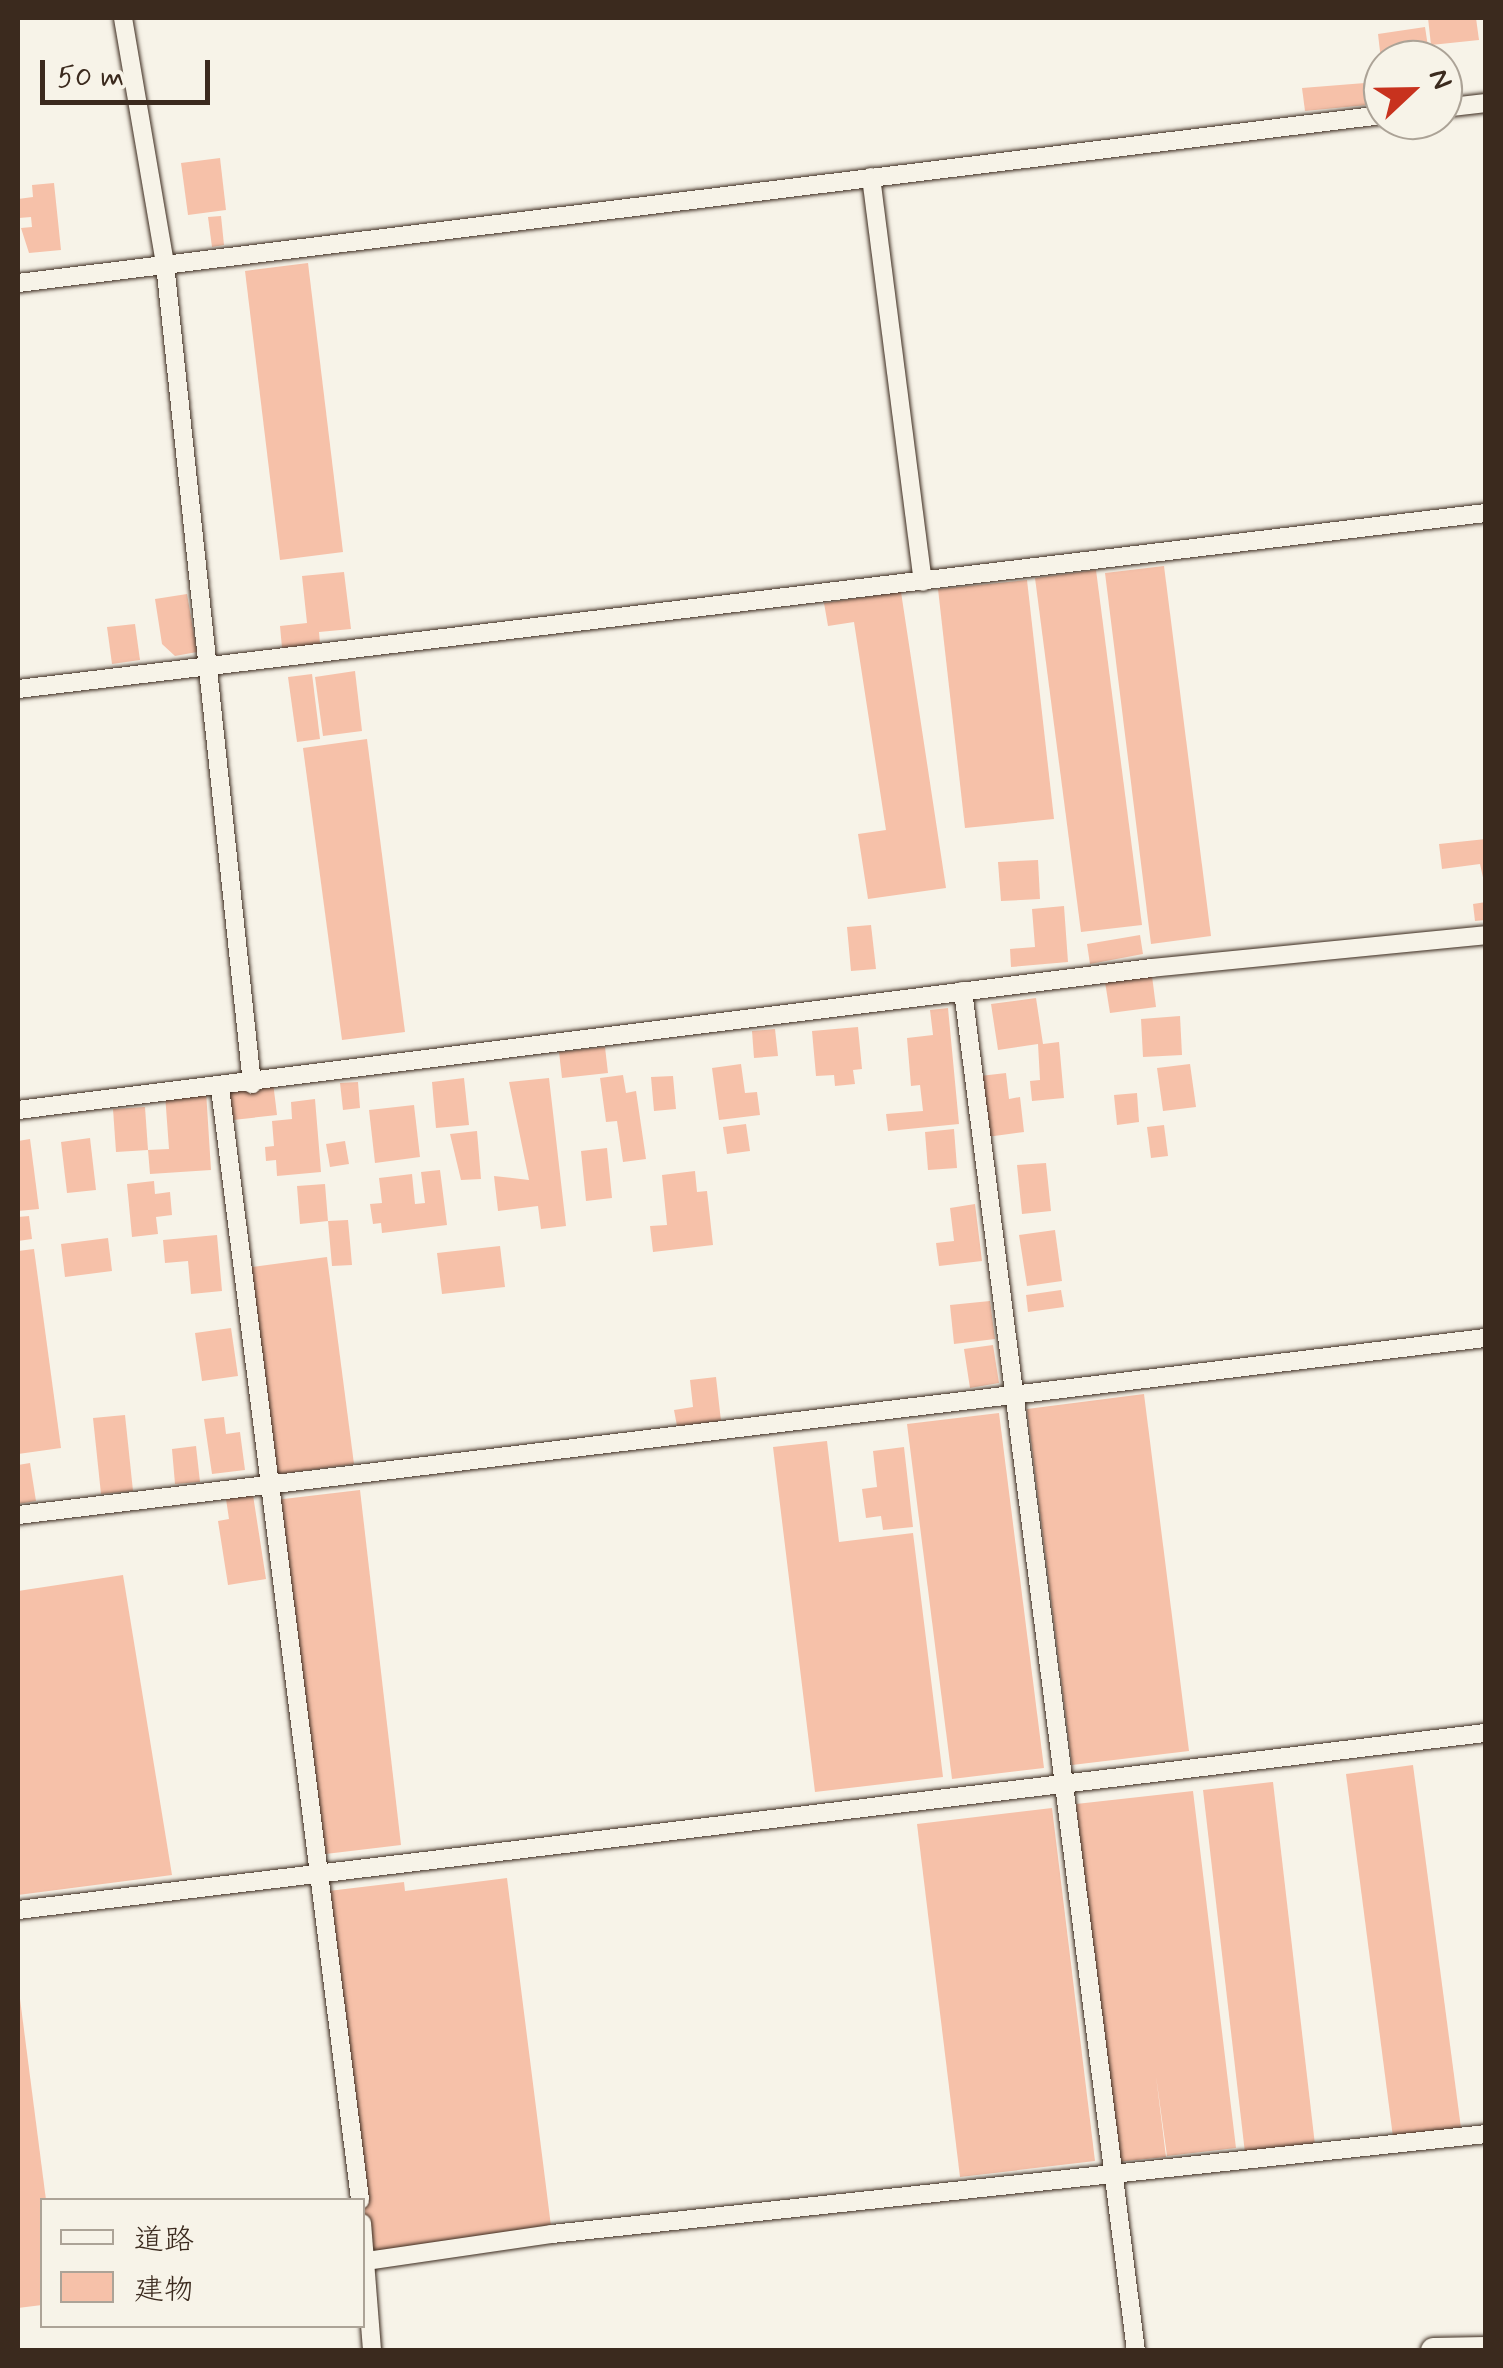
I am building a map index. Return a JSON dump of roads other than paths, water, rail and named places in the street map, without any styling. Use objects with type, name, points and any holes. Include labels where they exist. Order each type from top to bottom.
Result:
[{"type":"main road","points":[[1433,2350],[1486,2349]]},
{"type":"street","points":[[123,18],[164,264],[212,665],[252,1084]]},
{"type":"street","points":[[18,282],[1363,117]]},
{"type":"street","points":[[871,178],[923,582]]},
{"type":"street","points":[[18,689],[1486,513]]},
{"type":"street","points":[[18,1110],[252,1084],[963,991],[1486,935]]},
{"type":"street","points":[[963,991],[1136,2350]]},
{"type":"street","points":[[220,1088],[360,2198]]},
{"type":"street","points":[[18,1515],[1486,1338]]},
{"type":"street","points":[[18,1910],[319,1870],[1486,1734]]},
{"type":"street","points":[[366,2261],[552,2234],[1486,2134]]},
{"type":"street","points":[[365,2252],[372,2350]]}]
